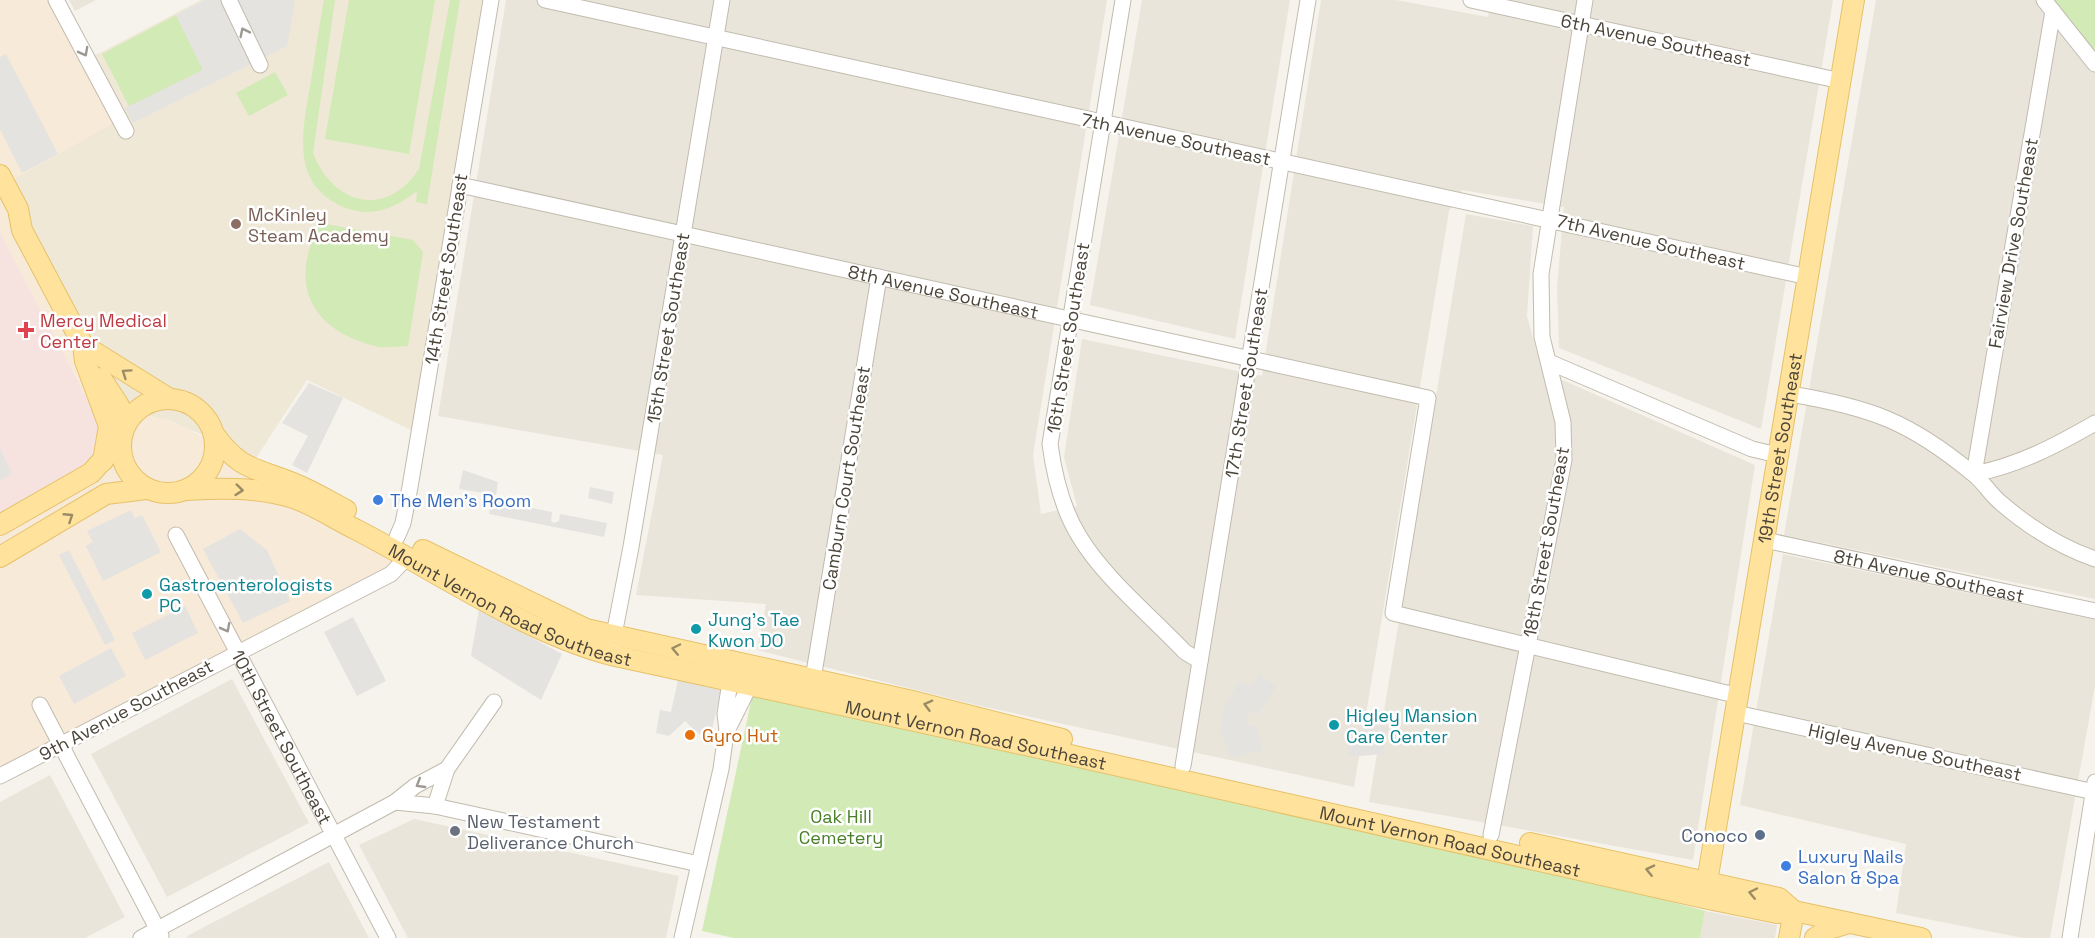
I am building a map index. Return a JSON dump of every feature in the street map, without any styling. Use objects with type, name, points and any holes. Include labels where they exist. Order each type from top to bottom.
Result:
[{"type":"main road","name":"19th Street Southeast","points":[[1706,890],[1854,0]]},
{"type":"main road","points":[[0,175],[18,209],[22,230],[84,353],[109,426],[103,461]]},
{"type":"main road","points":[[0,202],[11,221],[22,230]]},
{"type":"main road","points":[[4,555],[106,494],[146,489],[172,494],[186,490],[207,474],[215,449],[214,434],[208,420],[198,409],[184,402],[170,399],[84,353]]},
{"type":"main road","points":[[84,353],[111,391],[125,426],[122,458],[135,481],[146,489]]},
{"type":"main road","points":[[0,525],[91,473],[103,461],[125,426],[141,407],[155,401],[170,399]]},
{"type":"main road","name":"Mount Vernon Road Southeast","points":[[214,434],[227,452],[239,463],[300,486],[397,537],[586,630],[612,646],[730,682],[1706,890],[1779,898],[1794,911],[1921,938]]},
{"type":"main road","name":"Mount Vernon Road Southeast","points":[[186,490],[224,488],[291,497],[408,556],[535,627],[576,646],[612,646],[813,679],[1183,766],[1491,835],[1706,890]]},
{"type":"main road","points":[[4,555],[14,536],[45,514],[44,501]]},
{"type":"main road","points":[[730,682],[752,678],[816,691],[859,689]]},
{"type":"main road","points":[[1789,938],[1794,911]]},
{"type":"main road","points":[[1815,938],[1849,923]]},
{"type":"street","points":[[56,0],[126,131]]},
{"type":"street","points":[[229,0],[260,65]]},
{"type":"street","name":"14th Street Southeast","points":[[397,537],[403,523],[408,498],[491,0]]},
{"type":"street","name":"7th Avenue Southeast","points":[[545,0],[1808,277]]},
{"type":"street","name":"15th Street Southeast","points":[[612,646],[631,548],[722,0]]},
{"type":"street","name":"16th Street Southeast","points":[[1123,0],[1050,444],[1061,492],[1078,535],[1095,559],[1185,651],[1200,661]]},
{"type":"street","name":"17th Street Southeast","points":[[1183,766],[1308,0]]},
{"type":"street","name":"6th Avenue Southeast","points":[[1472,0],[1841,81]]},
{"type":"street","name":"18th Street Southeast","points":[[1491,835],[1564,460],[1563,422],[1542,338],[1541,274],[1585,0]]},
{"type":"street","points":[[2048,6],[2095,64]]},
{"type":"street","name":"Fairview Drive Southeast","points":[[1974,474],[2048,6]]},
{"type":"street","name":"8th Avenue Southeast","points":[[460,185],[1428,398],[1393,613]]},
{"type":"street","name":"Camburn Court Southeast","points":[[813,679],[879,278]]},
{"type":"street","points":[[1549,362],[1752,449],[1778,455]]},
{"type":"street","points":[[1790,394],[1841,403],[1885,416],[1905,426],[1974,474],[1999,501],[2028,524],[2058,543],[2095,559]]},
{"type":"street","points":[[1974,474],[2005,468],[2047,450],[2095,423]]},
{"type":"street","name":"10th Street Southeast","points":[[176,535],[388,938]]},
{"type":"street","name":"8th Avenue Southeast","points":[[1765,540],[2095,611]]},
{"type":"street","name":"9th Avenue Southeast","points":[[0,776],[391,574],[408,556]]},
{"type":"street","name":"Higley Avenue Southeast","points":[[1393,613],[1528,646],[1738,705],[2094,787]]},
{"type":"street","points":[[727,730],[725,706],[730,682]]},
{"type":"street","points":[[682,938],[727,730],[747,691],[752,687]]},
{"type":"street","points":[[435,806],[447,769],[494,702]]},
{"type":"street","points":[[40,705],[159,934]]},
{"type":"street","points":[[141,938],[159,934],[333,834],[395,802],[415,786],[447,769]]},
{"type":"street","points":[[2070,938],[2094,787]]},
{"type":"street","points":[[395,802],[435,806],[699,864]]},
{"type":"shaded area","points":[[0,0],[56,0],[120,120],[0,187]]},
{"type":"shaded area","points":[[69,0],[96,0],[75,11]]},
{"type":"shaded area","name":"McKinley Steam Academy","points":[[201,0],[491,0],[419,434],[307,380],[256,458],[170,421],[116,404],[0,187],[119,120],[88,59]]},
{"type":"shaded area","points":[[205,0],[295,0],[287,46],[133,123],[125,108],[203,70],[176,15]]},
{"type":"shaded area","points":[[506,0],[1107,0],[1033,455],[1041,514],[1077,506],[1064,457],[1082,339],[1262,376],[1321,0],[1396,0],[1488,17],[1491,0],[1833,0],[1761,429],[1559,348],[1557,287],[1564,207],[1462,190],[1449,211],[1354,787],[976,705],[757,650],[766,604],[636,595],[663,455],[438,416]]},
{"type":"shaded area","points":[[1142,0],[1290,0],[1235,339],[1090,305]]},
{"type":"shaded area","points":[[1876,0],[2095,0],[2095,599],[1784,535]]},
{"type":"shaded area","points":[[6,54],[58,154],[22,173],[0,129],[0,57]]},
{"type":"shaded area","points":[[0,191],[135,412],[157,416],[190,430],[408,547],[401,564],[0,777]]},
{"type":"shaded area","points":[[1466,214],[1533,226],[1527,316],[1542,371],[1755,465],[1693,860],[1369,802]]},
{"type":"shaded area","name":"Mercy Medical Center","points":[[0,233],[102,428],[101,457],[0,521]]},
{"type":"shaded area","points":[[309,383],[343,398],[307,473],[292,465],[308,436],[282,423]]},
{"type":"shaded area","points":[[0,448],[12,474],[0,481]]},
{"type":"shaded area","points":[[463,470],[498,482],[496,495],[459,489]]},
{"type":"shaded area","points":[[590,487],[614,492],[612,504],[588,498]]},
{"type":"shaded area","points":[[491,500],[552,512],[551,521],[554,523],[559,521],[560,514],[607,523],[604,537],[489,514]]},
{"type":"shaded area","points":[[131,510],[135,518],[142,515],[161,552],[103,581],[86,546],[93,542],[87,531]]},
{"type":"shaded area","points":[[240,529],[267,550],[290,601],[243,623],[203,549]]},
{"type":"shaded area","points":[[69,550],[115,640],[105,645],[59,555]]},
{"type":"shaded area","points":[[1783,554],[2095,620],[2095,686],[2050,938],[2023,938],[1896,913],[1906,844],[1740,805]]},
{"type":"shaded area","points":[[185,606],[198,633],[145,660],[132,633]]},
{"type":"shaded area","points":[[479,609],[562,654],[541,700],[471,656]]},
{"type":"shaded area","points":[[353,617],[386,681],[357,696],[324,632]]},
{"type":"shaded area","points":[[111,648],[126,676],[74,704],[59,676]]},
{"type":"shaded area","points":[[1260,674],[1276,687],[1259,714],[1249,712],[1247,725],[1257,726],[1263,750],[1231,758],[1220,731],[1224,708],[1239,681],[1250,686]]},
{"type":"shaded area","points":[[232,679],[309,823],[167,897],[91,754]]},
{"type":"shaded area","points":[[678,680],[721,690],[709,743],[685,721],[669,736],[656,733],[660,710],[671,712]]},
{"type":"shaded area","points":[[1363,722],[1388,726],[1383,754],[1349,757],[1348,742],[1360,740]]},
{"type":"shaded area","points":[[50,775],[125,917],[85,938],[0,938],[0,802]]},
{"type":"shaded area","points":[[414,819],[679,876],[666,938],[408,938],[359,845]]},
{"type":"shaded area","points":[[329,862],[369,938],[188,938],[187,936]]},
{"type":"shaded area","points":[[1705,911],[1777,925],[1775,938],[1700,938]]},
{"type":"green space","points":[[324,0],[335,0],[313,153],[322,171],[333,184],[347,194],[361,199],[376,200],[391,195],[406,185],[419,169],[450,0],[460,0],[427,204],[416,202],[417,191],[383,210],[356,211],[328,198],[315,185],[307,170],[303,136]]},
{"type":"green space","points":[[349,0],[435,0],[409,154],[325,139]]},
{"type":"green space","points":[[2052,0],[2095,0],[2095,52]]},
{"type":"green space","points":[[176,15],[203,70],[130,108],[102,54]]},
{"type":"green space","points":[[275,72],[288,95],[249,116],[236,93]]},
{"type":"green space","points":[[321,223],[413,240],[423,252],[408,346],[379,347],[353,339],[334,328],[320,316],[311,301],[306,284],[306,265],[311,245]]},
{"type":"green space","name":"Oak Hill Cemetery","points":[[758,695],[1552,870],[1705,911],[1700,938],[734,938],[702,931],[752,697]]},
{"type":"place","name":"McKinley Steam Academy","points":[[236,224]]},
{"type":"place","name":"Mercy Medical Center","points":[[26,330]]},
{"type":"place","name":"The Men's Room","points":[[378,500]]},
{"type":"place","name":"Gastroenterologists PC","points":[[147,594]]},
{"type":"place","name":"Jung's Tae Kwon DO","points":[[696,629]]},
{"type":"place","name":"Higley Mansion Care Center","points":[[1334,725]]},
{"type":"place","name":"Gyro Hut","points":[[690,735]]},
{"type":"place","name":"New Testament Deliverance Church","points":[[455,831]]},
{"type":"place","name":"Conoco","points":[[1760,835]]},
{"type":"place","name":"Luxury Nails Salon & Spa","points":[[1786,866]]}]
